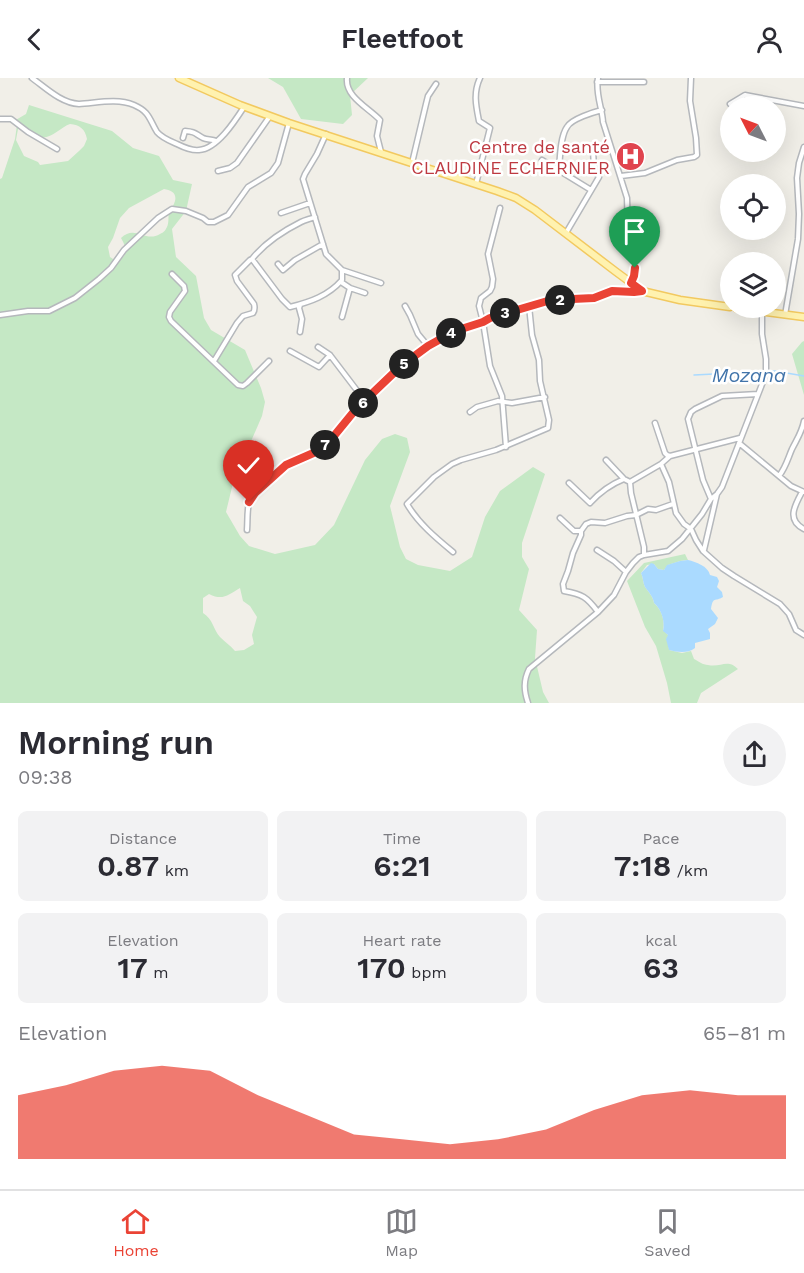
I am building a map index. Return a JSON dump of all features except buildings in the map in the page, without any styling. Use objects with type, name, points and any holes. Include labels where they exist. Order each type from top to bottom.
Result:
[{"type":"main road","points":[[179,78],[244,107],[516,198],[642,291],[680,300],[720,306]]},
{"type":"main road","points":[[786,315],[804,317]]},
{"type":"street","points":[[32,78],[58,97],[74,104],[116,101],[132,104],[147,113],[161,136],[183,147],[196,150],[206,149],[216,141],[244,107]]},
{"type":"street","points":[[347,78],[349,90],[380,120],[377,136],[381,153]]},
{"type":"street","points":[[476,184],[490,128],[479,121],[475,96],[480,78]]},
{"type":"street","points":[[621,176],[645,173],[677,160],[697,155],[690,101],[691,78]]},
{"type":"street","points":[[631,283],[635,268],[634,252],[628,231],[628,202],[603,122],[597,96],[597,79],[644,82]]},
{"type":"street","points":[[412,163],[428,96],[436,84]]},
{"type":"street","points":[[786,103],[804,106]]},
{"type":"street","points":[[559,170],[566,127],[572,121],[602,110]]},
{"type":"street","points":[[218,171],[230,168],[237,163],[270,116]]},
{"type":"street","points":[[0,119],[9,118],[57,149]]},
{"type":"street","points":[[0,315],[50,311],[75,297],[99,279],[111,268],[124,250],[158,218],[172,209],[186,211],[208,222],[214,222],[228,215],[248,187],[275,168],[289,123]]},
{"type":"street","points":[[183,138],[185,131],[216,141]]},
{"type":"street","points":[[326,135],[304,177],[326,254],[342,270],[381,283]]},
{"type":"street","points":[[786,309],[798,239],[797,178],[804,147]]},
{"type":"street","points":[[566,233],[599,175],[594,168],[593,150]]},
{"type":"street","points":[[542,160],[591,190]]},
{"type":"street","points":[[281,213],[310,203]]},
{"type":"street","points":[[500,208],[488,254],[493,279],[492,286],[479,302],[490,366],[500,388],[503,402],[506,447]]},
{"type":"street","points":[[214,361],[237,323],[243,316],[253,313],[255,307],[235,275],[260,249],[289,229],[315,217]]},
{"type":"street","points":[[278,264],[283,270],[295,260],[323,244]]},
{"type":"street","points":[[252,259],[288,307],[313,301],[328,292],[341,282],[342,270]]},
{"type":"street","points":[[172,274],[184,286],[185,291],[170,312],[171,321],[238,385],[243,386],[269,360]]},
{"type":"street","points":[[341,282],[350,288],[365,292]]},
{"type":"street","points":[[342,316],[350,288]]},
{"type":"street","points":[[247,530],[249,502],[255,493],[286,465],[318,451],[329,442],[365,400],[401,366],[428,346],[455,331],[551,300],[594,298],[612,291],[642,291]]},
{"type":"street","points":[[300,304],[302,319],[300,332]]},
{"type":"street","points":[[405,306],[418,334],[428,346]]},
{"type":"street","points":[[453,552],[427,530],[407,504],[434,477],[452,464],[506,447],[548,428],[549,420],[540,381],[529,306]]},
{"type":"street","points":[[528,703],[524,686],[530,669],[598,612],[614,595],[626,572],[639,557],[668,551],[691,529],[722,487],[766,374],[762,318]]},
{"type":"street","points":[[318,346],[330,355],[365,400]]},
{"type":"street","points":[[290,351],[319,367],[330,355]]},
{"type":"street","points":[[711,499],[703,480],[688,418],[691,412],[725,395],[758,394]]},
{"type":"street","points":[[470,412],[498,401],[512,403],[544,397]]},
{"type":"street","points":[[779,476],[788,463],[792,449],[801,434],[804,421]]},
{"type":"street","points":[[655,423],[665,453],[670,456]]},
{"type":"street","points":[[630,482],[678,453],[696,451],[731,440],[740,441],[790,486],[803,492],[794,506],[793,514],[798,525],[804,529]]},
{"type":"street","points":[[606,460],[624,479],[630,482]]},
{"type":"street","points":[[661,464],[673,494],[676,513],[691,529],[703,551],[722,568],[780,603],[789,614],[796,630],[804,634]]},
{"type":"street","points":[[569,483],[590,503],[602,490],[624,479]]},
{"type":"street","points":[[630,482],[644,555]]},
{"type":"street","points":[[703,551],[717,494]]},
{"type":"street","points":[[598,612],[592,603],[581,594],[564,591],[563,584],[581,531],[586,524],[591,522],[604,523],[636,515],[648,509],[656,510],[673,504]]},
{"type":"street","points":[[560,518],[574,531],[581,531]]},
{"type":"street","points":[[597,550],[626,572]]},
{"type":"green space","points":[[268,78],[368,78],[350,95],[352,115],[343,124],[301,119],[283,87]]},
{"type":"green space","points":[[29,105],[112,131],[133,148],[159,156],[173,180],[192,184],[186,211],[172,229],[176,257],[196,276],[204,318],[211,330],[245,350],[265,402],[262,416],[233,483],[226,512],[240,536],[249,546],[275,554],[315,545],[334,525],[365,460],[382,439],[395,434],[407,438],[410,452],[390,506],[400,547],[406,559],[418,565],[450,571],[472,557],[485,517],[500,491],[533,467],[545,474],[522,543],[522,557],[529,569],[519,610],[537,630],[535,658],[543,692],[549,703],[0,703],[0,179],[15,139],[17,125],[14,121],[26,114]],"holes":[[[70,124],[82,128],[87,139],[84,146],[68,161],[40,165],[24,156],[16,140],[18,129],[44,137]],[[164,189],[171,191],[175,196],[175,202],[169,213],[168,225],[164,231],[155,236],[126,234],[121,238],[125,245],[125,255],[116,261],[110,257],[108,247],[120,218],[129,208]],[[240,588],[243,601],[250,606],[257,617],[252,635],[254,644],[244,650],[235,651],[220,637],[209,618],[203,613],[203,598],[209,594],[218,597]]]},
{"type":"green space","points":[[804,341],[804,395],[792,354]]},
{"type":"green space","points":[[685,554],[688,560],[668,565],[664,570],[658,569],[654,564],[647,565],[641,573],[645,587],[662,616],[663,630],[668,635],[669,650],[682,653],[691,651],[694,659],[704,664],[713,666],[730,664],[738,669],[701,693],[697,703],[671,703],[656,646],[645,627],[627,581],[644,563]]},
{"type":"water","points":[[688,560],[701,565],[710,575],[717,577],[719,581],[717,587],[723,597],[714,601],[712,605],[711,609],[718,618],[715,624],[708,629],[710,639],[695,643],[695,648],[692,650],[679,652],[669,650],[666,639],[668,635],[663,631],[662,616],[645,587],[641,573],[651,563],[658,569],[664,570],[667,565]]},
{"type":"waterway","name":"Mozana","points":[[694,375],[775,371],[804,376]]},
{"type":"place","name":"Centre de santé CLAUDINE ECHERNIER","points":[[631,156]]},
{"type":"route","points":[[249,502],[255,493],[286,465],[318,451],[329,442],[365,400],[401,366],[428,346],[455,331],[551,300],[594,298],[612,291],[642,291],[631,283],[635,268]]}]
